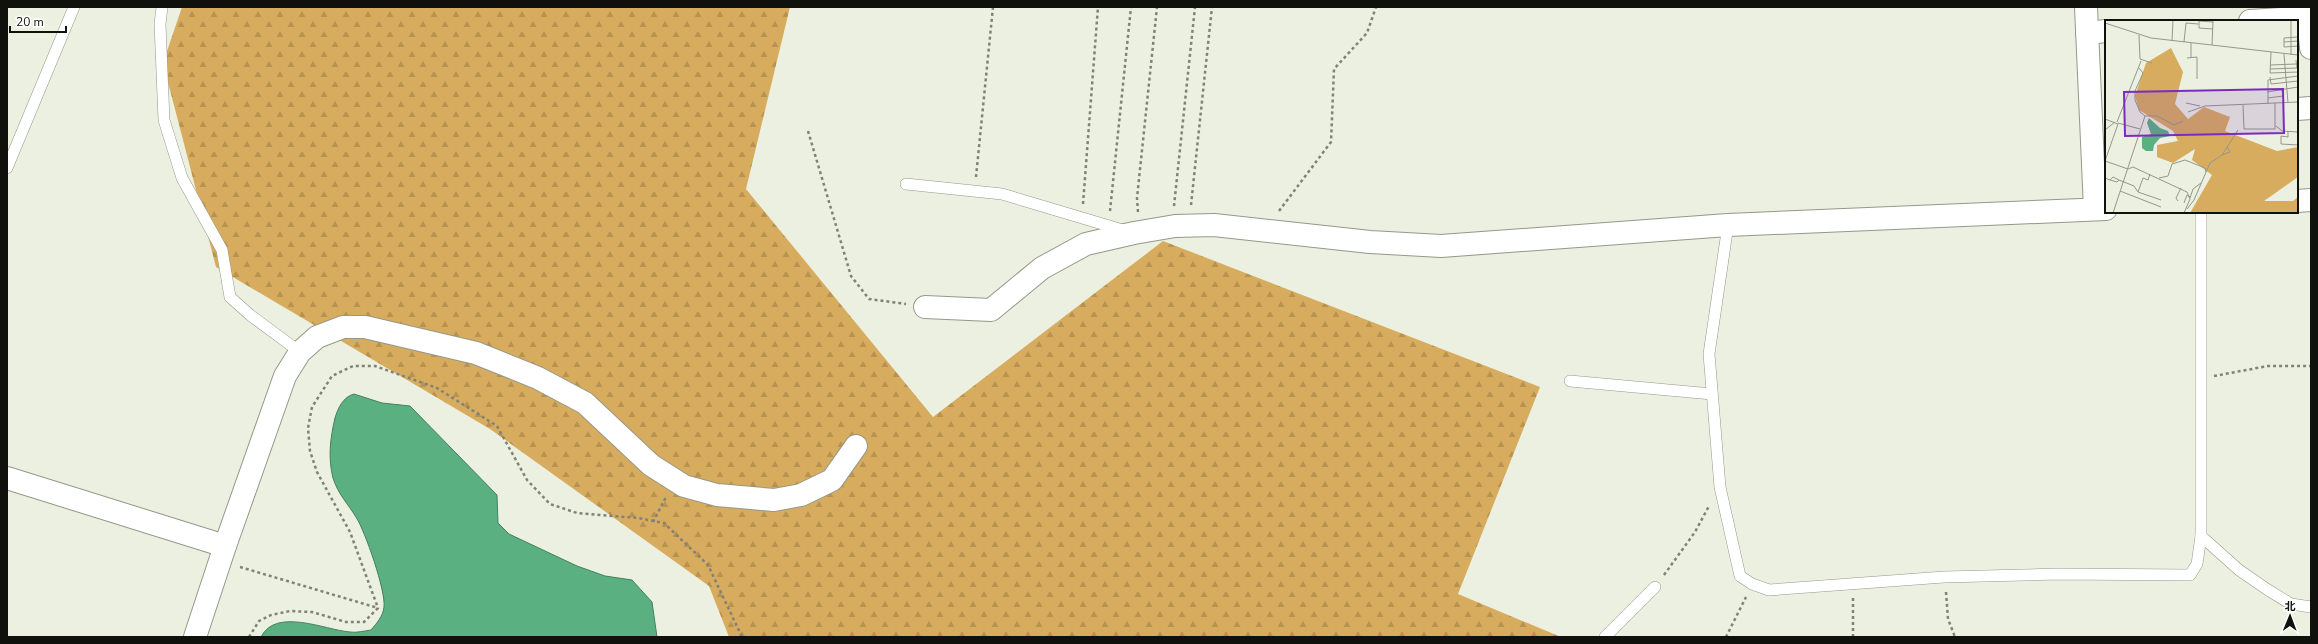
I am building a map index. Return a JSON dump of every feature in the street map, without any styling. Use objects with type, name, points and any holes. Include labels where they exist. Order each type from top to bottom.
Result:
[{"type":"street","points":[[925,307],[991,310],[1042,268],[1086,244],[1140,232],[1184,226],[1214,224],[1370,242],[1441,246],[1728,225],[2100,209],[2096,32],[2086,7]]},
{"type":"street","points":[[2265,20],[2310,17],[2311,48]]},
{"type":"street","points":[[2298,109],[2311,108]]},
{"type":"street","points":[[2298,201],[2311,200]]},
{"type":"street","points":[[195,637],[222,553],[285,376],[300,352],[317,337],[343,327],[365,327],[476,353],[538,378],[586,403],[651,465],[675,481],[684,486],[717,496],[774,500],[801,495],[832,480],[856,446]]},
{"type":"street","points":[[7,478],[222,553]]},
{"type":"lane","points":[[7,168],[74,7]]},
{"type":"lane","points":[[162,7],[160,24],[164,120],[182,178],[222,250],[230,297],[250,315],[300,352]]},
{"type":"lane","points":[[906,184],[1002,194],[1082,219],[1140,232]]},
{"type":"lane","points":[[1728,225],[1709,354],[1720,487],[1740,576],[1752,584],[1768,590],[1853,585],[1944,577],[2059,574],[2190,575],[2197,564],[2201,536],[2201,213]]},
{"type":"lane","points":[[1570,382],[1712,394]]},
{"type":"lane","points":[[2201,536],[2239,570],[2268,590],[2291,604],[2311,607]]},
{"type":"lane","points":[[1605,637],[1655,587]]},
{"type":"path","points":[[975,191],[993,7]]},
{"type":"path","points":[[1082,219],[1098,7]]},
{"type":"path","points":[[1108,226],[1131,7]]},
{"type":"path","points":[[1140,232],[1137,198],[1157,7]]},
{"type":"path","points":[[1184,226],[1174,208],[1195,7]]},
{"type":"path","points":[[1184,226],[1190,209],[1212,7]]},
{"type":"path","points":[[1266,230],[1331,142],[1334,69],[1367,33],[1376,7]]},
{"type":"path","points":[[808,131],[851,276],[870,299],[925,307]]},
{"type":"path","points":[[378,608],[350,532],[317,472],[310,451],[308,428],[312,407],[332,376],[353,366],[375,366],[437,388],[497,426],[527,480],[550,504],[577,513],[664,523],[708,565],[742,637]]},
{"type":"path","points":[[2201,379],[2268,366],[2311,366]]},
{"type":"path","points":[[654,522],[675,481]]},
{"type":"path","points":[[1655,587],[1695,532],[1720,487]]},
{"type":"path","points":[[222,553],[378,608]]},
{"type":"path","points":[[1944,577],[1948,619],[1955,637]]},
{"type":"path","points":[[1726,637],[1752,584]]},
{"type":"path","points":[[1852,637],[1853,585]]},
{"type":"path","points":[[249,637],[259,621],[271,615],[290,611],[312,612],[346,622],[364,622],[378,608]]},
{"type":"green space","points":[[182,7],[790,7],[746,189],[933,417],[1163,241],[1540,387],[1458,594],[1561,637],[729,637],[709,586],[490,429],[216,267],[163,63]]},
{"type":"shaded area","points":[[354,394],[382,403],[410,406],[497,495],[498,523],[509,534],[577,566],[605,576],[632,580],[652,602],[657,637],[261,637],[268,628],[278,623],[289,622],[302,622],[352,632],[371,630],[382,613],[384,599],[382,588],[369,547],[360,524],[343,499],[331,471],[330,448],[335,418],[339,407],[344,400],[350,395]]}]
